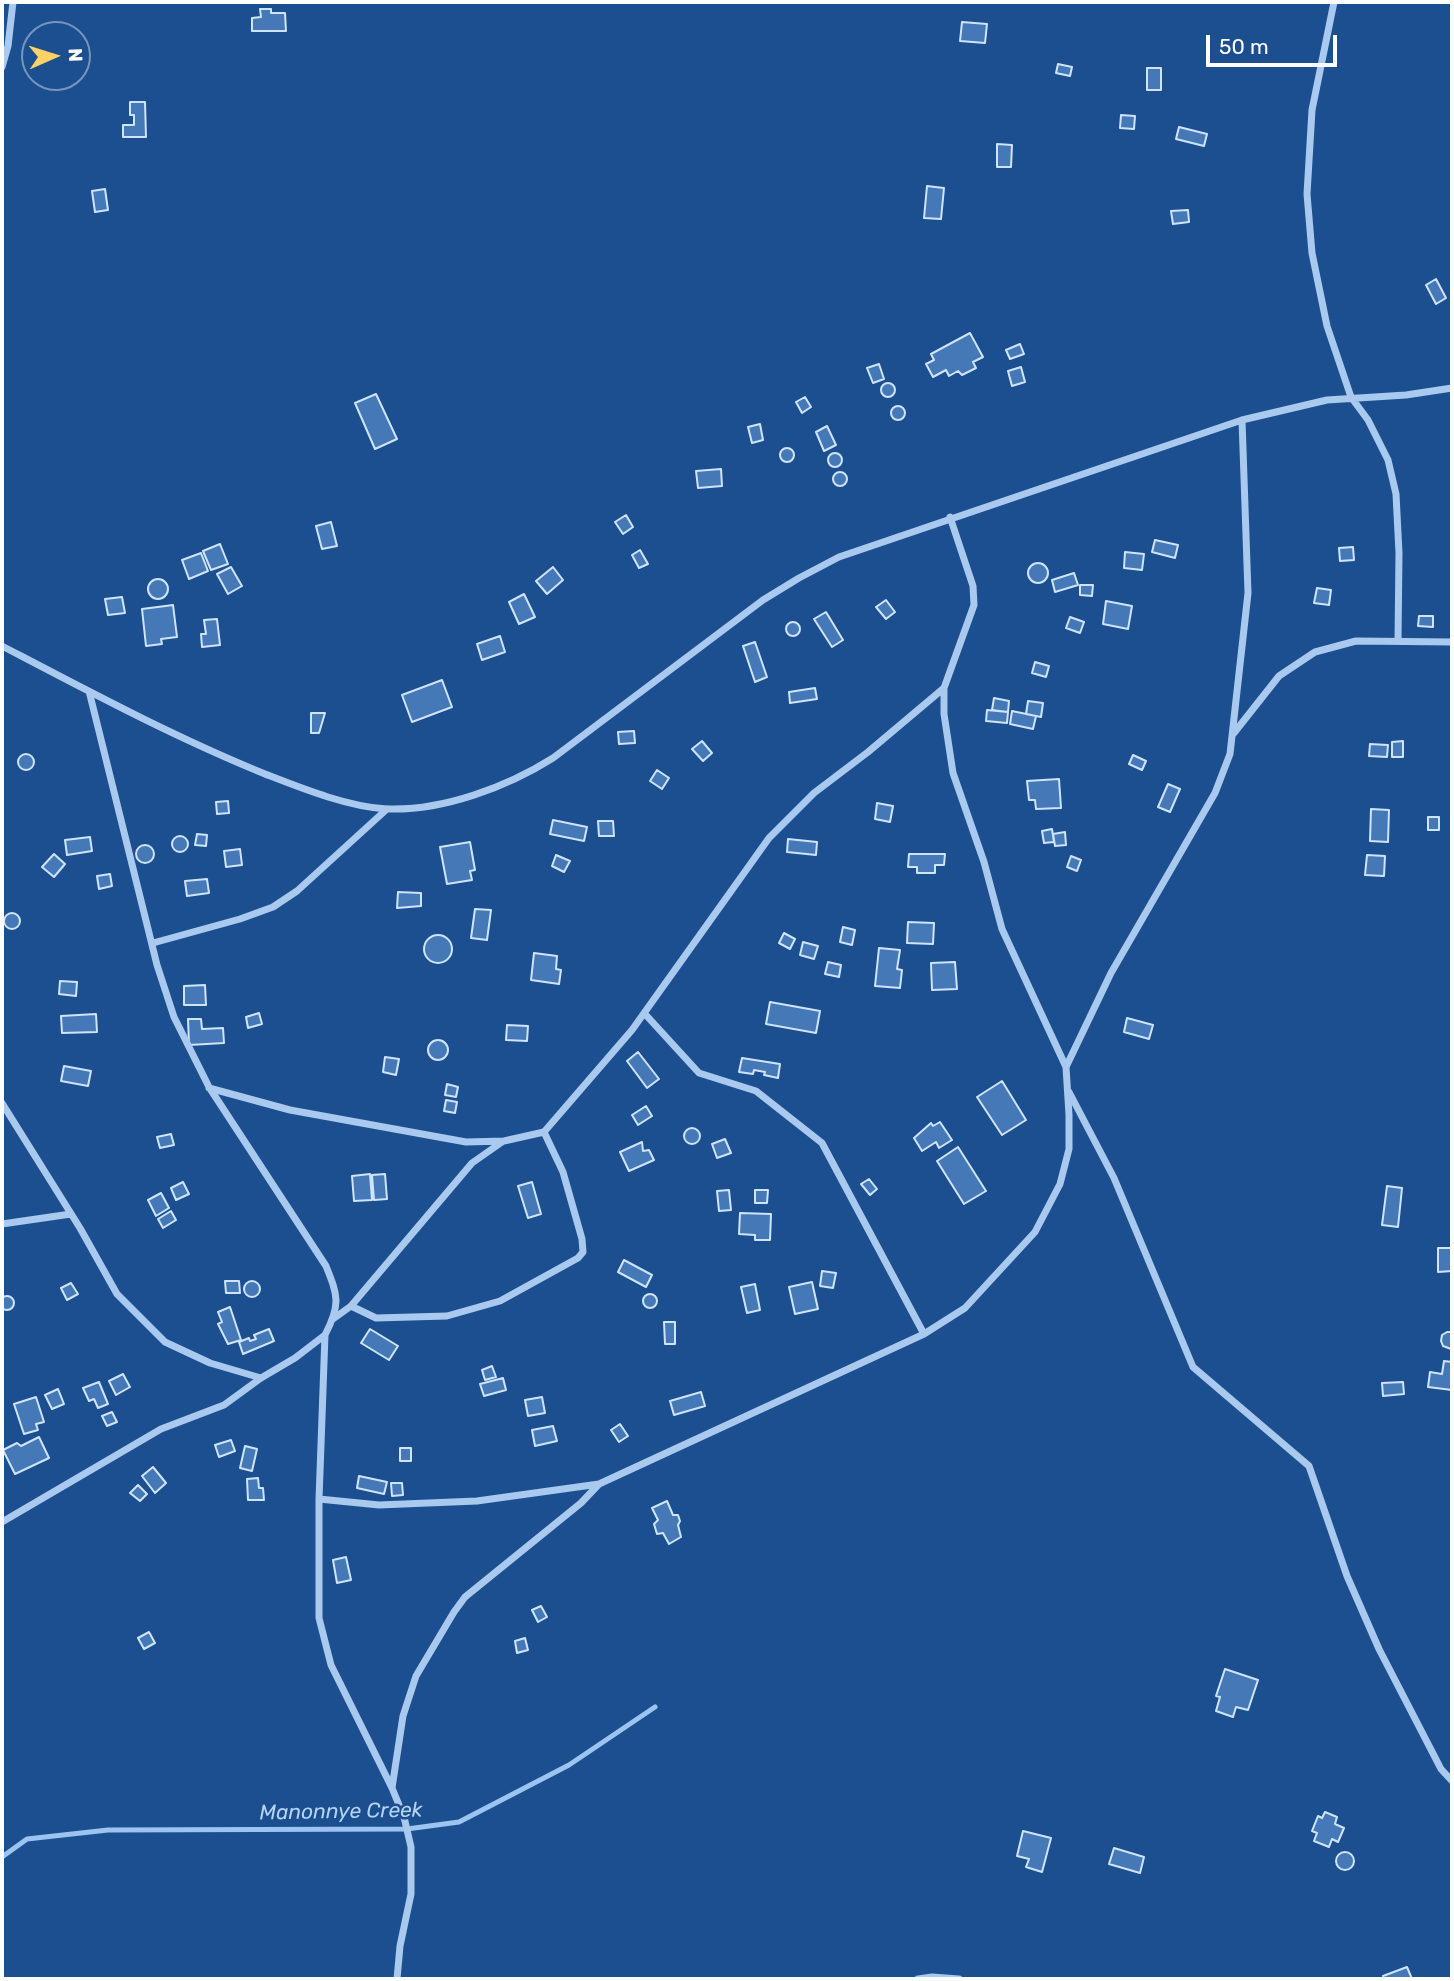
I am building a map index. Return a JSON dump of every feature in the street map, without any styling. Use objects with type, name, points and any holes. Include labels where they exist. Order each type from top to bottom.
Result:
[{"type":"street","points":[[2,67],[8,46],[13,2]]},
{"type":"street","points":[[1334,2],[1312,110],[1307,194],[1312,253],[1327,326],[1351,397],[1368,420],[1388,460],[1396,494],[1399,553],[1398,641]]},
{"type":"street","points":[[2,646],[215,754],[298,787],[387,809],[457,800],[497,787],[553,758],[763,600],[839,557],[950,517],[1242,420],[1327,400],[1406,395],[1452,388]]},
{"type":"street","points":[[1066,1067],[1111,973],[1215,793],[1230,754],[1248,593],[1242,420]]},
{"type":"street","points":[[319,1499],[379,1505],[477,1501],[599,1484],[924,1334],[965,1308],[1035,1232],[1059,1184],[1069,1149],[1066,1067],[1002,929],[984,862],[953,773],[944,714],[944,688],[974,605],[973,586],[950,517]]},
{"type":"street","points":[[1232,735],[1279,676],[1315,652],[1356,641],[1452,642]]},
{"type":"street","points":[[209,1087],[290,1110],[466,1142],[503,1141],[544,1132],[645,1014],[769,838],[814,793],[944,688]]},
{"type":"street","points":[[89,691],[157,965],[174,1017],[209,1087],[326,1266],[337,1294],[333,1319],[325,1335],[319,1499],[319,1618],[331,1665],[392,1787],[404,1817],[411,1847],[411,1894],[400,1946],[397,1979]]},
{"type":"street","points":[[153,943],[273,907],[297,891],[387,809]]},
{"type":"street","points":[[645,1014],[699,1073],[756,1091],[822,1143],[924,1334]]},
{"type":"street","points":[[1068,1088],[1114,1178],[1193,1367],[1310,1466],[1347,1576],[1379,1649],[1441,1769],[1452,1781]]},
{"type":"street","points":[[2,1103],[117,1294],[165,1342],[210,1363],[261,1378]]},
{"type":"street","points":[[351,1306],[376,1318],[447,1316],[500,1301],[578,1258],[583,1252],[582,1240],[563,1172],[544,1132]]},
{"type":"street","points":[[333,1319],[351,1306],[472,1163],[503,1141]]},
{"type":"street","points":[[2,1224],[71,1214]]},
{"type":"street","points":[[2,1522],[161,1429],[224,1405],[325,1335]]},
{"type":"street","points":[[392,1787],[403,1716],[416,1676],[454,1612],[466,1597],[582,1503],[599,1484]]},
{"type":"street","points":[[918,1979],[959,1979]]},
{"type":"building","points":[[260,9],[271,9],[271,13],[285,13],[286,31],[252,31],[252,18],[261,17]]},
{"type":"building","points":[[962,22],[987,24],[985,43],[960,41]]},
{"type":"building","points":[[1058,64],[1072,67],[1070,76],[1056,73]]},
{"type":"building","points":[[1147,68],[1161,68],[1161,90],[1147,90]]},
{"type":"building","points":[[130,102],[145,102],[146,137],[123,137],[123,125],[134,125],[134,115],[130,115]]},
{"type":"building","points":[[1121,115],[1135,116],[1134,129],[1120,128]]},
{"type":"building","points":[[1179,127],[1207,134],[1204,146],[1176,139]]},
{"type":"building","points":[[997,144],[1012,145],[1011,167],[997,167]]},
{"type":"building","points":[[927,186],[944,188],[941,219],[924,218]]},
{"type":"building","points":[[105,189],[108,210],[95,212],[92,191]]},
{"type":"building","points":[[1188,210],[1189,222],[1173,224],[1171,211]]},
{"type":"building","points":[[1436,279],[1446,298],[1436,304],[1426,285]]},
{"type":"building","points":[[970,333],[983,357],[973,362],[976,368],[962,375],[958,371],[949,376],[946,370],[933,377],[926,364],[934,360],[931,354]]},
{"type":"building","points":[[1020,344],[1024,354],[1010,359],[1006,350]]},
{"type":"building","points":[[879,364],[884,379],[873,383],[867,368]]},
{"type":"building","points":[[1021,367],[1025,382],[1012,386],[1008,371]]},
{"type":"building","points":[[885,383],[891,383],[895,390],[891,397],[885,397],[881,393],[881,387]]},
{"type":"building","points":[[376,394],[397,439],[375,449],[355,403]]},
{"type":"building","points":[[805,397],[811,407],[802,413],[796,402]]},
{"type":"building","points":[[895,406],[901,406],[905,413],[901,420],[895,420],[891,416],[891,410]]},
{"type":"building","points":[[760,424],[763,440],[752,443],[748,427]]},
{"type":"building","points":[[827,426],[836,445],[824,451],[816,432]]},
{"type":"building","points":[[787,448],[792,450],[792,460],[787,462],[782,460],[780,455],[782,450]]},
{"type":"building","points":[[832,453],[838,453],[842,460],[838,467],[832,467],[828,463],[828,457]]},
{"type":"building","points":[[721,469],[722,486],[698,488],[696,471]]},
{"type":"building","points":[[837,472],[843,472],[847,479],[843,486],[837,486],[833,482],[833,476]]},
{"type":"building","points":[[626,515],[633,527],[623,534],[615,522]]},
{"type":"building","points":[[331,522],[337,546],[322,549],[316,526]]},
{"type":"building","points":[[1155,540],[1178,545],[1175,558],[1152,552]]},
{"type":"building","points":[[220,544],[228,564],[211,570],[203,551]]},
{"type":"building","points":[[1353,547],[1354,560],[1340,561],[1339,548]]},
{"type":"building","points":[[640,550],[648,564],[639,568],[632,555]]},
{"type":"building","points":[[1125,552],[1144,554],[1142,570],[1124,568]]},
{"type":"building","points":[[201,553],[208,571],[189,579],[182,560]]},
{"type":"building","points":[[1034,563],[1042,563],[1048,573],[1042,583],[1034,583],[1028,577],[1028,569]]},
{"type":"building","points":[[231,567],[242,586],[228,594],[217,574]]},
{"type":"building","points":[[553,567],[563,580],[547,594],[536,581]]},
{"type":"building","points":[[1074,573],[1078,585],[1055,592],[1052,580]]},
{"type":"building","points":[[154,579],[162,579],[168,589],[162,599],[154,599],[148,593],[148,585]]},
{"type":"building","points":[[1080,585],[1093,585],[1092,596],[1080,595]]},
{"type":"building","points":[[1317,588],[1331,590],[1329,605],[1314,603]]},
{"type":"building","points":[[524,594],[535,617],[519,624],[509,602]]},
{"type":"building","points":[[122,597],[125,613],[108,615],[105,599]]},
{"type":"building","points":[[886,600],[895,612],[886,619],[876,607]]},
{"type":"building","points":[[1106,601],[1132,606],[1128,629],[1103,624]]},
{"type":"building","points":[[173,605],[177,637],[161,639],[162,644],[146,646],[142,609]]},
{"type":"building","points":[[826,612],[843,640],[832,647],[814,619]]},
{"type":"building","points":[[1419,616],[1433,616],[1433,627],[1418,626]]},
{"type":"building","points":[[1070,617],[1084,622],[1080,633],[1066,628]]},
{"type":"building","points":[[217,619],[220,645],[202,647],[201,634],[206,634],[204,620]]},
{"type":"building","points":[[790,622],[796,622],[800,629],[796,636],[790,636],[786,632],[786,626]]},
{"type":"building","points":[[500,636],[505,652],[482,660],[477,644]]},
{"type":"building","points":[[755,642],[767,677],[755,682],[743,646]]},
{"type":"building","points":[[1035,662],[1049,666],[1046,677],[1032,673]]},
{"type":"building","points":[[442,680],[452,707],[412,722],[402,695]]},
{"type":"building","points":[[815,688],[817,699],[790,703],[789,692]]},
{"type":"building","points":[[994,698],[1009,701],[1008,712],[992,710]]},
{"type":"building","points":[[1028,701],[1043,703],[1041,717],[1026,714]]},
{"type":"building","points":[[987,710],[1008,712],[1007,723],[986,721]]},
{"type":"building","points":[[1012,711],[1036,716],[1033,729],[1010,724]]},
{"type":"building","points":[[311,713],[325,713],[319,733],[311,733]]},
{"type":"building","points":[[634,731],[635,743],[619,744],[618,732]]},
{"type":"building","points":[[702,741],[712,753],[703,761],[692,749]]},
{"type":"building","points":[[1403,741],[1403,757],[1392,757],[1392,742]]},
{"type":"building","points":[[1370,744],[1388,745],[1387,757],[1369,756]]},
{"type":"building","points":[[26,754],[32,756],[32,768],[26,770],[20,768],[18,762],[20,756]]},
{"type":"building","points":[[1133,755],[1146,761],[1142,770],[1129,764]]},
{"type":"building","points":[[657,770],[669,778],[662,789],[650,781]]},
{"type":"building","points":[[1059,779],[1061,808],[1036,809],[1035,800],[1029,800],[1027,781]]},
{"type":"building","points":[[1168,784],[1180,789],[1170,812],[1158,807]]},
{"type":"building","points":[[228,801],[229,813],[217,814],[216,802]]},
{"type":"building","points":[[877,803],[893,806],[890,822],[875,819]]},
{"type":"building","points":[[1371,809],[1389,810],[1388,842],[1370,841]]},
{"type":"building","points":[[1428,817],[1439,817],[1439,830],[1428,830]]},
{"type":"building","points":[[553,820],[587,827],[584,841],[550,834]]},
{"type":"building","points":[[598,821],[613,821],[614,836],[599,836]]},
{"type":"building","points":[[1052,829],[1054,842],[1044,843],[1042,831]]},
{"type":"building","points":[[1065,832],[1066,845],[1055,846],[1053,834]]},
{"type":"building","points":[[197,834],[207,835],[206,846],[195,845]]},
{"type":"building","points":[[180,836],[186,838],[186,850],[180,852],[174,850],[172,844],[174,838]]},
{"type":"building","points":[[90,837],[92,851],[67,855],[65,840]]},
{"type":"building","points":[[788,839],[817,842],[816,855],[787,852]]},
{"type":"building","points":[[470,842],[475,870],[470,871],[472,880],[447,884],[440,847]]},
{"type":"building","points":[[145,845],[151,848],[154,854],[151,860],[145,863],[139,860],[136,854],[139,848]]},
{"type":"building","points":[[240,849],[242,865],[226,867],[224,851]]},
{"type":"building","points":[[54,854],[65,864],[54,877],[42,867]]},
{"type":"building","points":[[909,854],[945,854],[944,865],[935,865],[935,873],[917,873],[917,867],[908,867]]},
{"type":"building","points":[[556,855],[570,861],[564,872],[552,866]]},
{"type":"building","points":[[1367,855],[1385,856],[1384,876],[1365,875]]},
{"type":"building","points":[[1071,856],[1081,860],[1077,871],[1067,867]]},
{"type":"building","points":[[110,874],[112,886],[99,889],[97,876]]},
{"type":"building","points":[[207,879],[209,893],[187,896],[185,881]]},
{"type":"building","points":[[398,892],[421,893],[421,906],[397,908]]},
{"type":"building","points":[[475,909],[491,910],[487,940],[471,938]]},
{"type":"building","points":[[9,913],[15,913],[20,921],[18,927],[9,929],[4,924],[4,918]]},
{"type":"building","points":[[908,922],[934,923],[933,944],[907,943]]},
{"type":"building","points":[[843,927],[855,930],[852,945],[840,942]]},
{"type":"building","points":[[784,933],[795,939],[790,949],[779,943]]},
{"type":"building","points":[[438,935],[448,939],[452,949],[448,959],[438,963],[428,959],[424,949],[428,939]]},
{"type":"building","points":[[803,942],[818,946],[814,959],[800,955]]},
{"type":"building","points":[[879,948],[900,950],[897,969],[902,970],[900,988],[875,986]]},
{"type":"building","points":[[534,953],[557,956],[556,969],[561,970],[559,984],[531,980]]},
{"type":"building","points":[[828,962],[841,965],[839,977],[825,974]]},
{"type":"building","points":[[955,962],[957,989],[932,990],[931,963]]},
{"type":"building","points":[[60,981],[77,982],[76,996],[59,994]]},
{"type":"building","points":[[205,985],[206,1005],[184,1005],[184,986]]},
{"type":"building","points":[[770,1002],[820,1011],[816,1033],[766,1024]]},
{"type":"building","points":[[259,1013],[262,1024],[248,1028],[246,1017]]},
{"type":"building","points":[[96,1014],[97,1032],[62,1033],[61,1016]]},
{"type":"building","points":[[1127,1018],[1153,1025],[1149,1039],[1124,1032]]},
{"type":"building","points":[[188,1019],[201,1019],[202,1029],[223,1028],[224,1043],[189,1045]]},
{"type":"building","points":[[507,1025],[528,1026],[527,1041],[506,1040]]},
{"type":"building","points":[[438,1040],[445,1043],[448,1050],[445,1057],[438,1060],[431,1057],[428,1050],[431,1043]]},
{"type":"building","points":[[638,1052],[659,1079],[647,1088],[627,1061]]},
{"type":"building","points":[[385,1057],[399,1059],[396,1075],[383,1072]]},
{"type":"building","points":[[742,1058],[780,1064],[778,1078],[754,1070],[753,1074],[739,1072]]},
{"type":"building","points":[[64,1066],[91,1071],[88,1086],[61,1081]]},
{"type":"building","points":[[1002,1081],[1026,1120],[1002,1135],[977,1097]]},
{"type":"building","points":[[447,1084],[458,1087],[456,1097],[445,1095]]},
{"type":"building","points":[[446,1100],[457,1102],[455,1113],[444,1111]]},
{"type":"building","points":[[646,1106],[652,1116],[638,1125],[632,1115]]},
{"type":"building","points":[[940,1122],[952,1140],[939,1148],[936,1142],[922,1151],[914,1138],[931,1123],[933,1126]]},
{"type":"building","points":[[692,1128],[700,1136],[692,1144],[684,1136]]},
{"type":"building","points":[[171,1134],[174,1145],[160,1148],[157,1137]]},
{"type":"building","points":[[725,1139],[731,1153],[717,1158],[712,1144]]},
{"type":"building","points":[[642,1142],[643,1151],[649,1150],[654,1160],[629,1171],[620,1152]]},
{"type":"building","points":[[958,1147],[986,1191],[964,1204],[937,1161]]},
{"type":"building","points":[[370,1174],[372,1200],[354,1201],[352,1176]]},
{"type":"building","points":[[385,1174],[387,1199],[374,1200],[372,1175]]},
{"type":"building","points":[[869,1179],[877,1189],[870,1195],[861,1184]]},
{"type":"building","points":[[183,1182],[189,1194],[176,1200],[171,1188]]},
{"type":"building","points":[[532,1182],[541,1214],[528,1218],[518,1186]]},
{"type":"building","points":[[1387,1186],[1402,1188],[1398,1227],[1382,1225]]},
{"type":"building","points":[[729,1190],[731,1210],[719,1211],[717,1191]]},
{"type":"building","points":[[755,1190],[768,1190],[767,1203],[755,1203]]},
{"type":"building","points":[[161,1193],[169,1208],[156,1216],[148,1200]]},
{"type":"building","points":[[171,1211],[176,1220],[163,1228],[158,1219]]},
{"type":"building","points":[[740,1213],[771,1214],[770,1240],[755,1240],[755,1235],[739,1234]]},
{"type":"building","points":[[1438,1248],[1452,1248],[1452,1271],[1438,1272]]},
{"type":"building","points":[[624,1260],[652,1275],[646,1287],[618,1272]]},
{"type":"building","points":[[822,1271],[836,1273],[833,1288],[820,1286]]},
{"type":"building","points":[[225,1281],[239,1281],[240,1293],[226,1293]]},
{"type":"building","points":[[252,1281],[260,1289],[252,1297],[244,1289]]},
{"type":"building","points":[[812,1282],[818,1309],[795,1314],[789,1287]]},
{"type":"building","points":[[71,1283],[78,1294],[67,1300],[61,1288]]},
{"type":"building","points":[[755,1284],[760,1310],[747,1313],[741,1287]]},
{"type":"building","points":[[647,1294],[653,1294],[657,1301],[653,1308],[647,1308],[643,1304],[643,1298]]},
{"type":"building","points":[[7,1296],[12,1298],[12,1308],[7,1310],[2,1308],[0,1303],[2,1298]]},
{"type":"building","points":[[230,1307],[241,1340],[228,1344],[218,1324],[222,1322],[218,1312]]},
{"type":"building","points":[[664,1322],[675,1322],[675,1344],[665,1344]]},
{"type":"building","points":[[269,1329],[274,1341],[243,1354],[239,1342],[249,1338],[250,1341],[256,1339],[254,1335]]},
{"type":"building","points":[[370,1329],[398,1346],[389,1360],[361,1343]]},
{"type":"building","points":[[1452,1332],[1451,1349],[1443,1346],[1441,1341],[1442,1335]]},
{"type":"building","points":[[1444,1361],[1452,1362],[1452,1390],[1428,1387],[1430,1372],[1442,1374]]},
{"type":"building","points":[[492,1366],[496,1377],[485,1380],[482,1370]]},
{"type":"building","points":[[123,1374],[130,1387],[116,1395],[109,1381]]},
{"type":"building","points":[[503,1378],[506,1390],[484,1396],[480,1384]]},
{"type":"building","points":[[99,1382],[108,1404],[98,1408],[94,1399],[89,1401],[83,1388]]},
{"type":"building","points":[[1403,1382],[1404,1394],[1383,1396],[1382,1383]]},
{"type":"building","points":[[58,1389],[64,1404],[52,1409],[45,1395]]},
{"type":"building","points":[[701,1392],[705,1406],[674,1415],[670,1401]]},
{"type":"building","points":[[36,1397],[44,1422],[36,1424],[38,1430],[24,1434],[14,1404]]},
{"type":"building","points":[[542,1397],[545,1413],[528,1416],[525,1400]]},
{"type":"building","points":[[112,1412],[117,1422],[107,1426],[102,1416]]},
{"type":"building","points":[[620,1424],[628,1436],[619,1442],[611,1430]]},
{"type":"building","points":[[553,1426],[557,1441],[535,1446],[532,1430]]},
{"type":"building","points":[[39,1437],[49,1458],[15,1474],[3,1450],[17,1443],[21,1446]]},
{"type":"building","points":[[231,1440],[235,1451],[219,1457],[215,1445]]},
{"type":"building","points":[[245,1446],[257,1449],[252,1471],[240,1468]]},
{"type":"building","points":[[400,1448],[411,1448],[411,1461],[400,1461]]},
{"type":"building","points":[[153,1467],[166,1483],[155,1493],[142,1476]]},
{"type":"building","points":[[359,1476],[387,1482],[384,1494],[357,1488]]},
{"type":"building","points":[[258,1478],[259,1488],[263,1488],[264,1500],[248,1500],[247,1479]]},
{"type":"building","points":[[391,1483],[402,1483],[403,1495],[392,1496]]},
{"type":"building","points":[[138,1485],[147,1494],[140,1501],[130,1493]]},
{"type":"building","points":[[667,1501],[673,1515],[678,1515],[681,1537],[669,1544],[663,1533],[657,1534],[654,1524],[658,1520],[652,1508]]},
{"type":"building","points":[[346,1557],[351,1580],[337,1583],[333,1560]]},
{"type":"building","points":[[541,1606],[547,1617],[538,1622],[532,1610]]},
{"type":"building","points":[[149,1632],[155,1643],[144,1649],[138,1638]]},
{"type":"building","points":[[525,1638],[528,1650],[517,1653],[515,1641]]},
{"type":"building","points":[[1225,1669],[1258,1680],[1248,1710],[1236,1707],[1233,1717],[1216,1711],[1220,1697],[1216,1696]]},
{"type":"building","points":[[1325,1812],[1337,1817],[1335,1824],[1344,1828],[1338,1842],[1332,1839],[1329,1847],[1314,1841],[1317,1833],[1312,1831],[1318,1816],[1322,1818]]},
{"type":"building","points":[[1023,1831],[1051,1838],[1042,1872],[1026,1867],[1029,1859],[1017,1856]]},
{"type":"building","points":[[1114,1848],[1144,1857],[1140,1873],[1109,1864]]},
{"type":"building","points":[[1341,1852],[1349,1852],[1354,1861],[1352,1868],[1341,1870],[1336,1865],[1336,1857]]},
{"type":"building","points":[[1407,1967],[1412,1979],[1384,1979],[1383,1976]]},
{"type":"waterway","name":"Manonnye Creek","points":[[2,1857],[27,1839],[108,1830],[407,1829],[459,1822],[569,1765],[655,1707]]}]
